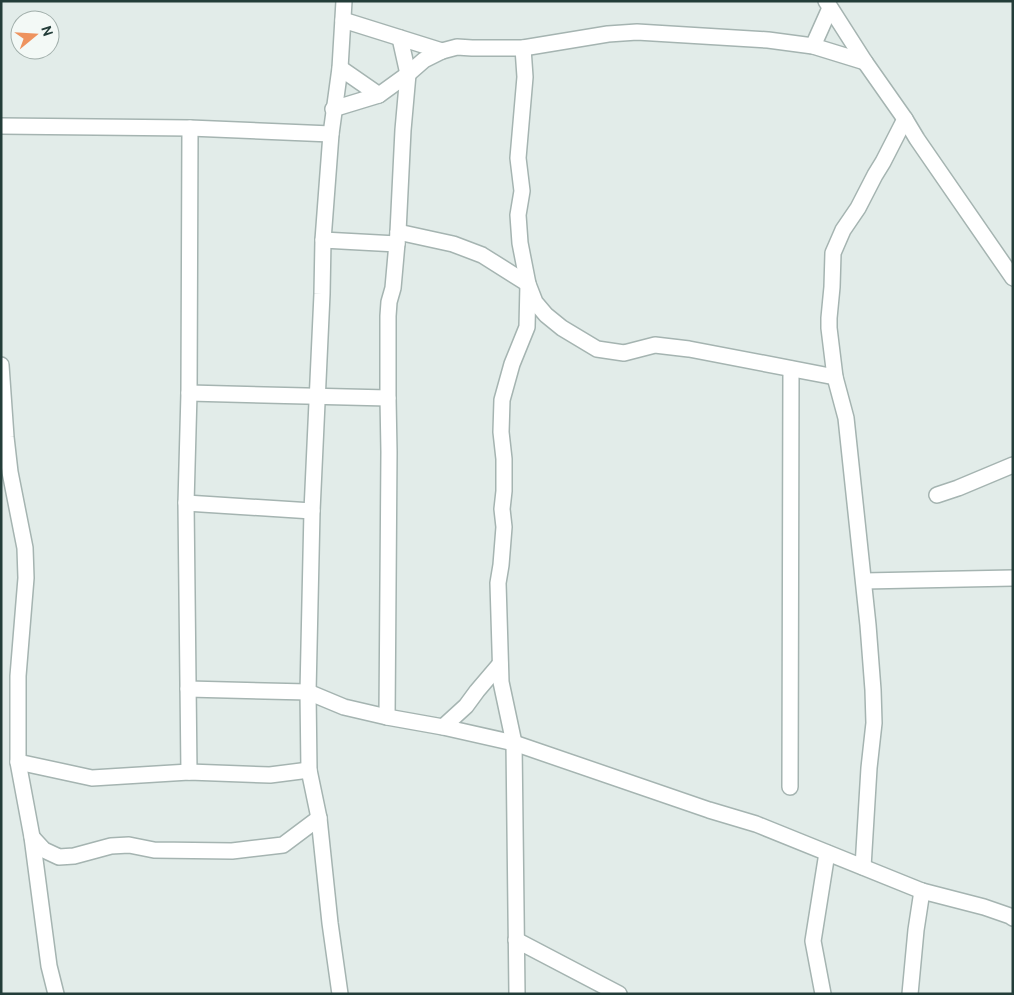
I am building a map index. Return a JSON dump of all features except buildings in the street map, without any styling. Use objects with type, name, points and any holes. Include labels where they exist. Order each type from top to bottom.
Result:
[{"type":"street","points":[[340,994],[330,924],[319,818],[309,770],[308,692],[312,511],[323,240],[331,134],[340,68],[344,1]]},
{"type":"street","points":[[813,46],[828,4]]},
{"type":"street","points":[[828,4],[865,62],[1013,278]]},
{"type":"street","points":[[342,20],[442,51]]},
{"type":"street","points":[[334,109],[379,95],[424,60],[442,51],[457,47],[523,48],[608,34],[638,32],[768,40],[813,46],[865,62]]},
{"type":"street","points":[[387,717],[388,316],[393,288],[408,74],[400,38]]},
{"type":"street","points":[[523,48],[525,77],[518,158],[522,190],[518,215],[520,243],[528,284],[535,302],[546,315],[562,328],[597,349],[624,353],[655,345],[689,349],[835,377]]},
{"type":"street","points":[[340,68],[379,95]]},
{"type":"street","points":[[864,867],[869,768],[874,723],[872,681],[864,581],[846,418],[835,377],[829,328],[833,253],[843,230],[858,208],[905,119]]},
{"type":"street","points":[[1,126],[190,128],[331,134]]},
{"type":"street","points":[[189,772],[186,503],[189,393],[190,128]]},
{"type":"street","points":[[323,240],[397,238],[453,244],[482,255],[528,284]]},
{"type":"street","points":[[517,994],[514,743],[501,682],[498,583],[504,527],[502,508],[504,458],[501,432],[502,400],[512,364],[527,327],[528,284]]},
{"type":"street","points":[[1,365],[10,472],[25,548],[26,563],[18,676],[18,762],[32,837],[49,966],[56,994]]},
{"type":"street","points":[[790,787],[791,368]]},
{"type":"street","points":[[189,393],[388,398]]},
{"type":"street","points":[[937,495],[1013,464]]},
{"type":"street","points":[[186,503],[312,511]]},
{"type":"street","points":[[864,581],[1013,578]]},
{"type":"street","points":[[443,727],[466,706],[500,664]]},
{"type":"street","points":[[188,689],[308,692],[344,707],[514,743],[709,810],[756,824],[922,891],[984,907],[1013,918]]},
{"type":"street","points":[[18,762],[92,778],[189,772],[270,775],[309,770]]},
{"type":"street","points":[[32,837],[44,850],[59,857],[74,856],[111,846],[129,845],[154,850],[232,851],[283,845],[319,818]]},
{"type":"street","points":[[823,994],[813,941],[827,854]]},
{"type":"street","points":[[910,994],[922,891]]},
{"type":"street","points":[[516,940],[619,994]]}]
